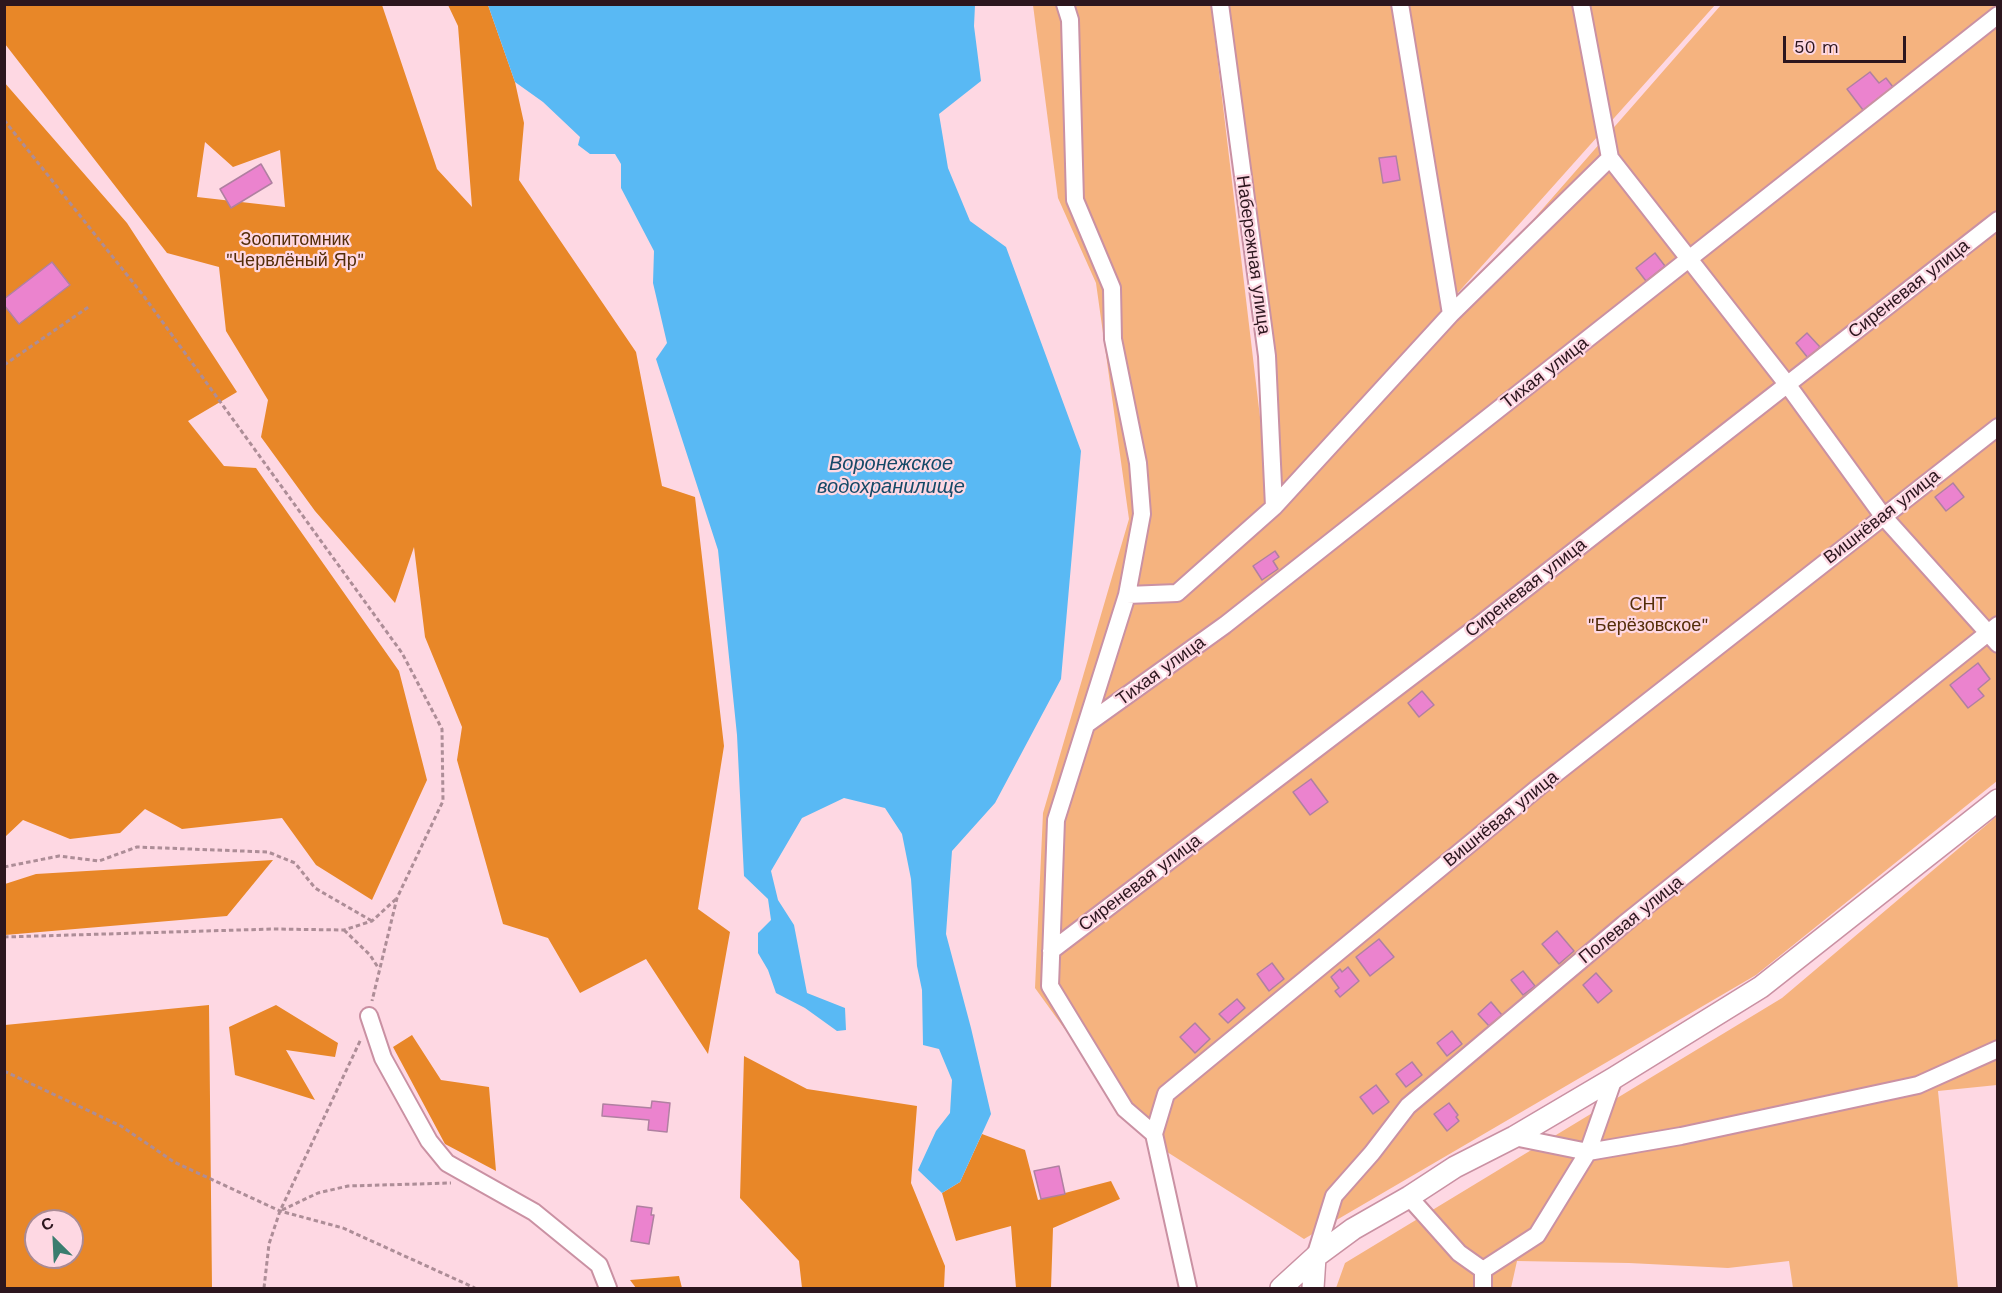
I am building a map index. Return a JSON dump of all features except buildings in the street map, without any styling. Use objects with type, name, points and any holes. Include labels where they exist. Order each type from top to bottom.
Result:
[{"type":"street","points":[[1065,4],[1070,20],[1075,200],[1112,288],[1113,339],[1138,463],[1142,514],[1127,595],[1056,820],[1050,986],[1125,1109],[1154,1134]]},
{"type":"street","name":"Набережная улица","points":[[1220,4],[1267,356],[1274,507]]},
{"type":"street","points":[[1400,4],[1451,314]]},
{"type":"street","points":[[1581,4],[1610,158],[1787,384],[1883,516],[1994,634]]},
{"type":"street","name":"Тихая улица","points":[[1088,724],[1225,625],[1998,15]]},
{"type":"street","points":[[1127,595],[1177,593],[1274,507],[1451,314],[1610,158]]},
{"type":"street","name":"Сиреневая улица","points":[[1052,951],[1474,629],[1998,220]]},
{"type":"street","name":"Вишнёвая улица","points":[[1188,1288],[1154,1134],[1166,1094],[1540,786],[1998,427]]},
{"type":"street","name":"Полевая улица","points":[[1315,1257],[1334,1196],[1372,1153],[1408,1106],[1624,924],[1994,634]]},
{"type":"street","points":[[1281,1288],[1315,1257],[1353,1229],[1455,1167],[1514,1137],[1614,1078],[1761,987],[1998,800]]},
{"type":"street","points":[[369,1016],[383,1058],[429,1141],[447,1163],[534,1212],[599,1265],[608,1288]]},
{"type":"street","points":[[1514,1137],[1588,1152],[1681,1136],[1918,1085],[1998,1049]]},
{"type":"street","points":[[1483,1270],[1537,1235],[1588,1152],[1614,1078]]},
{"type":"street","points":[[1409,1197],[1459,1253],[1483,1270]]},
{"type":"street","points":[[1313,1288],[1315,1257]]},
{"type":"street","points":[[1483,1270],[1483,1288]]},
{"type":"path","points":[[4,120],[143,295],[402,653],[442,729],[443,801],[397,898],[362,1038],[280,1211],[269,1244],[264,1288]]},
{"type":"path","points":[[4,366],[90,306]]},
{"type":"path","points":[[4,867],[59,856],[99,861],[137,847],[268,852],[295,863],[315,888],[372,921]]},
{"type":"path","points":[[4,938],[273,929],[344,930],[372,921],[397,898]]},
{"type":"path","points":[[344,930],[370,955],[380,970]]},
{"type":"path","points":[[4,1071],[121,1126],[174,1162],[280,1211],[343,1228],[476,1288]]},
{"type":"path","points":[[280,1211],[318,1193],[348,1186],[480,1183]]},
{"type":"green space","points":[[1218,4],[1715,5],[1280,492]]},
{"type":"green space","name":"Зоопитомник \"Червлёный Яр\"","points":[[5,5],[382,5],[437,169],[472,207],[458,26],[448,5],[488,5],[515,82],[524,123],[519,180],[636,352],[662,486],[695,497],[724,746],[698,909],[730,932],[708,1054],[646,959],[580,993],[548,938],[503,924],[457,760],[462,727],[425,637],[414,547],[395,603],[315,511],[261,437],[268,400],[226,331],[219,267],[167,253],[5,44]],"holes":[[[205,142],[233,167],[280,150],[285,207],[197,197]]]},
{"type":"green space","name":"СНТ \"Берёзовское\"","points":[[1033,5],[1211,5],[1272,518],[1721,5],[1997,5],[1997,781],[1756,975],[1304,1239],[1142,1136],[1035,988],[1043,813],[1129,519],[1096,283],[1058,198]]},
{"type":"green space","points":[[4,82],[127,223],[237,392],[188,421],[224,466],[256,468],[399,671],[427,780],[372,900],[316,865],[282,818],[182,829],[145,809],[120,833],[70,839],[23,820],[5,837]]},
{"type":"green space","points":[[1997,816],[1997,1085],[1938,1091],[1958,1288],[1793,1288],[1789,1261],[1728,1268],[1517,1261],[1511,1288],[1336,1288],[1345,1263],[1782,998]]},
{"type":"green space","points":[[273,860],[227,916],[5,935],[5,884],[36,874]]},
{"type":"green space","points":[[209,1005],[212,1288],[5,1288],[5,1025]]},
{"type":"green space","points":[[276,1005],[338,1043],[335,1057],[286,1050],[315,1100],[235,1075],[229,1027]]},
{"type":"green space","points":[[412,1035],[441,1080],[489,1087],[496,1171],[445,1144],[393,1047]]},
{"type":"green space","points":[[744,1056],[807,1089],[917,1106],[911,1183],[945,1266],[944,1288],[802,1288],[799,1261],[740,1198]]},
{"type":"green space","points":[[982,1134],[1025,1150],[1038,1200],[1111,1181],[1120,1199],[1053,1228],[1051,1288],[1016,1288],[1011,1226],[956,1241],[942,1193],[960,1182]]},
{"type":"green space","points":[[679,1276],[682,1288],[636,1288],[630,1280]]},
{"type":"water","name":"Воронежское водохранилище","points":[[488,5],[975,5],[974,26],[981,81],[939,114],[948,168],[970,221],[1006,247],[1081,451],[1061,679],[995,803],[952,851],[946,934],[991,1114],[960,1182],[942,1193],[918,1170],[936,1131],[950,1113],[952,1080],[939,1049],[923,1045],[922,990],[917,966],[911,879],[902,834],[885,808],[844,798],[802,818],[771,871],[778,900],[794,925],[807,993],[845,1008],[846,1030],[837,1031],[805,1008],[776,993],[768,970],[758,953],[758,933],[771,920],[768,899],[744,876],[737,735],[718,550],[656,359],[667,343],[653,283],[654,251],[621,188],[621,164],[615,154],[590,154],[578,145],[580,137],[543,102],[515,82]]}]
